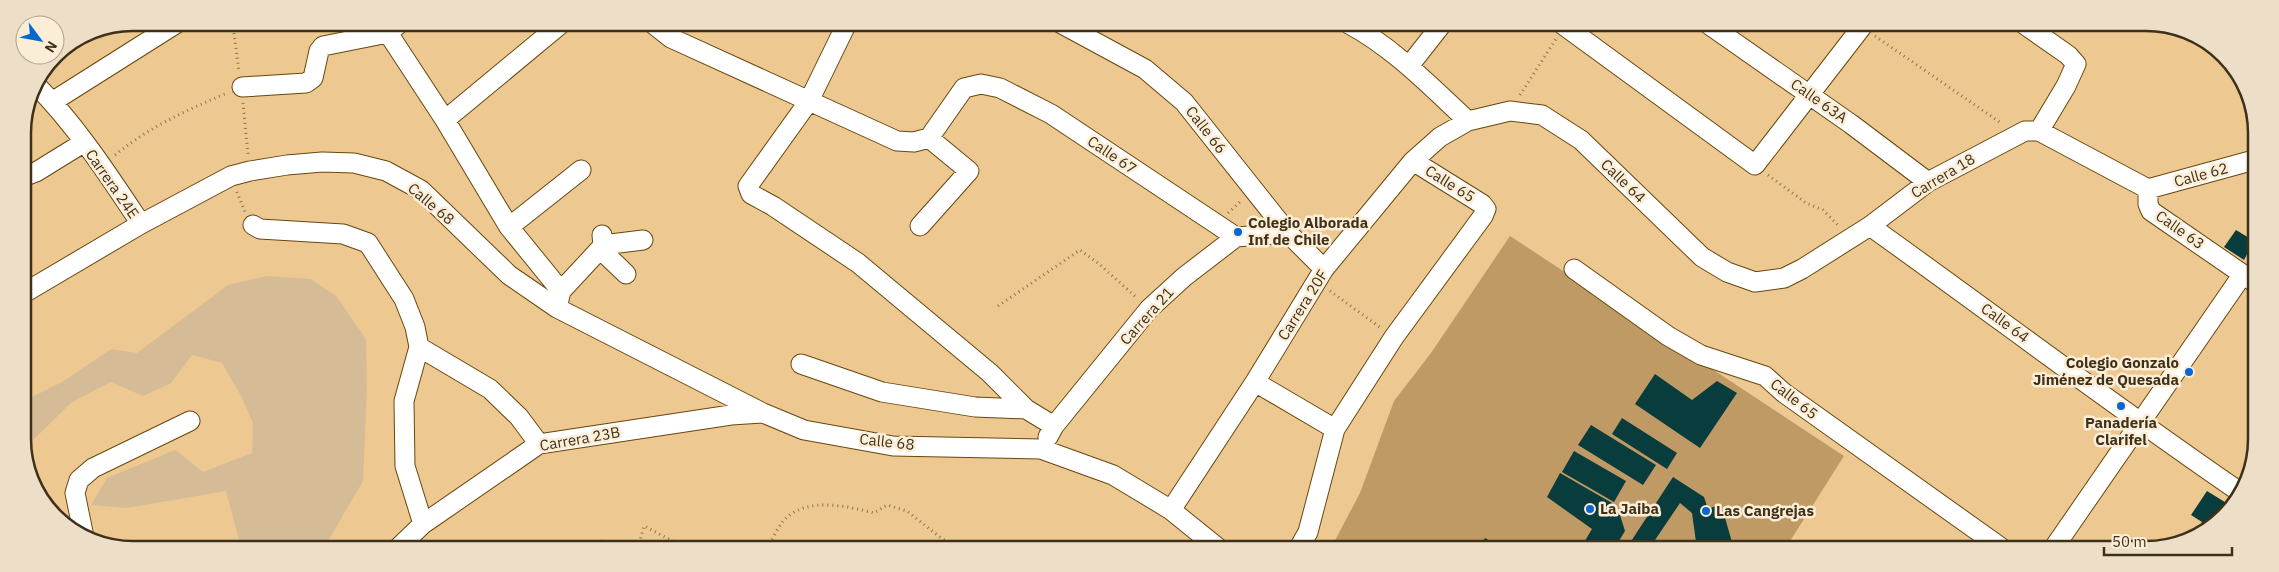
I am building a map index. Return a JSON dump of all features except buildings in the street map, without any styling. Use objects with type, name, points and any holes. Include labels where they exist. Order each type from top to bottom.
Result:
[{"type":"street","points":[[52,102],[163,31]]},
{"type":"street","points":[[242,87],[306,82],[313,78],[319,51],[323,46],[382,31]]},
{"type":"street","name":"Calle 68","points":[[396,31],[445,120],[509,226],[559,300]]},
{"type":"street","points":[[445,120],[552,31]]},
{"type":"street","points":[[662,31],[671,38],[897,141],[914,142],[929,138],[969,171],[920,226]]},
{"type":"street","points":[[843,31],[810,101],[748,186],[751,194],[773,206],[858,263],[990,373],[1026,409],[1054,426]]},
{"type":"street","name":"Calle 66","points":[[1073,31],[1145,69],[1178,97],[1321,275]]},
{"type":"street","points":[[1361,31],[1409,66],[1468,121]]},
{"type":"street","points":[[1409,66],[1436,31]]},
{"type":"street","points":[[1572,31],[1755,165],[1859,31]]},
{"type":"street","name":"Calle 63A","points":[[1718,31],[1811,95],[1928,182]]},
{"type":"street","points":[[2034,31],[2076,64],[2075,69],[2039,131],[2148,189]]},
{"type":"street","name":"Calle 67","points":[[929,138],[964,88],[981,84],[1000,88],[1051,114],[1236,237]]},
{"type":"street","name":"Carrera 24E","points":[[41,90],[102,165],[141,224]]},
{"type":"street","name":"Carrera 20F","points":[[1171,510],[1255,382],[1321,275],[1414,161],[1440,137],[1468,121],[1510,111]]},
{"type":"street","name":"Calle 64","points":[[1510,111],[1542,115],[1581,140],[1702,257],[1727,272],[1755,282],[1784,278]]},
{"type":"street","name":"Carrera 18","points":[[1784,278],[1802,269],[1870,226],[1928,182],[2017,134],[2039,131]]},
{"type":"street","name":"Carrera 24E","points":[[31,174],[83,143]]},
{"type":"street","name":"Calle 65","points":[[1394,337],[1483,216],[1486,208],[1414,161]]},
{"type":"street","name":"Calle 68","points":[[31,289],[141,224],[231,176],[250,171],[322,162],[354,163],[386,170],[421,190],[509,275],[559,300],[764,413],[804,430],[893,446],[1041,449],[1113,475],[1171,510],[1209,541]]},
{"type":"street","name":"Calle 62","points":[[2148,189],[2248,162]]},
{"type":"street","points":[[509,226],[581,170]]},
{"type":"street","name":"Calle 63","points":[[2148,189],[2148,204],[2151,211],[2248,277]]},
{"type":"street","points":[[253,225],[260,229],[343,234],[368,243],[404,299],[416,327],[419,346],[404,401],[405,466],[423,524]]},
{"type":"street","name":"Calle 64","points":[[1870,226],[2028,338],[2140,424],[2235,488]]},
{"type":"street","points":[[1236,237],[1288,233]]},
{"type":"street","name":"Carrera 21","points":[[1041,449],[1054,426],[1149,309],[1184,277],[1236,237]]},
{"type":"street","points":[[559,300],[602,243],[643,240]]},
{"type":"street","points":[[602,243],[626,274]]},
{"type":"street","name":"Calle 65","points":[[1574,268],[1668,336],[1701,355],[1765,376],[1784,393],[1992,541]]},
{"type":"street","points":[[2059,541],[2140,424],[2248,279]]},
{"type":"street","points":[[1303,541],[1308,532],[1335,429],[1394,337]]},
{"type":"street","points":[[419,346],[490,389],[518,417],[539,444]]},
{"type":"street","points":[[801,364],[882,392],[975,406],[1026,409]]},
{"type":"street","points":[[1255,382],[1335,429]]},
{"type":"street","name":"Carrera 23B","points":[[405,541],[423,524],[539,444],[731,415],[764,413]]},
{"type":"street","points":[[82,527],[75,493],[79,480],[93,468],[190,421]]},
{"type":"path","points":[[1510,111],[1560,31]]},
{"type":"path","points":[[1870,31],[2017,134]]},
{"type":"path","points":[[102,165],[142,134],[189,109],[242,87]]},
{"type":"path","points":[[1755,165],[1806,203],[1823,210],[1836,222]]},
{"type":"path","points":[[231,176],[248,220],[253,225]]},
{"type":"path","points":[[1216,225],[1253,189]]},
{"type":"path","points":[[998,306],[1080,250],[1104,268],[1149,309]]},
{"type":"path","points":[[1321,275],[1394,337]]},
{"type":"path","points":[[771,541],[783,521],[804,508],[838,504],[874,513],[888,505],[906,511],[946,541]]},
{"type":"path","points":[[640,541],[644,526],[673,541]]},
{"type":"shaded area","points":[[1510,236],[1844,456],[1790,541],[1335,541],[1360,493],[1394,401],[1431,353]]},
{"type":"shaded area","points":[[267,276],[311,279],[336,296],[366,339],[367,388],[363,481],[328,541],[239,541],[226,491],[127,508],[91,505],[107,478],[175,450],[203,472],[252,453],[253,423],[241,396],[222,363],[192,355],[171,383],[143,396],[111,382],[72,402],[31,442],[31,398],[62,382],[111,349],[137,353],[228,285]]},
{"type":"place","name":"Colegio Alborada Inf de Chile","points":[[1238,232]]},
{"type":"place","name":"Colegio Gonzalo Jiménez de Quesada","points":[[2189,372]]},
{"type":"place","name":"Panadería Clarifel","points":[[2121,406]]},
{"type":"place","name":"La Jaiba","points":[[1590,509]]},
{"type":"place","name":"Las Cangrejas","points":[[1706,511]]}]
